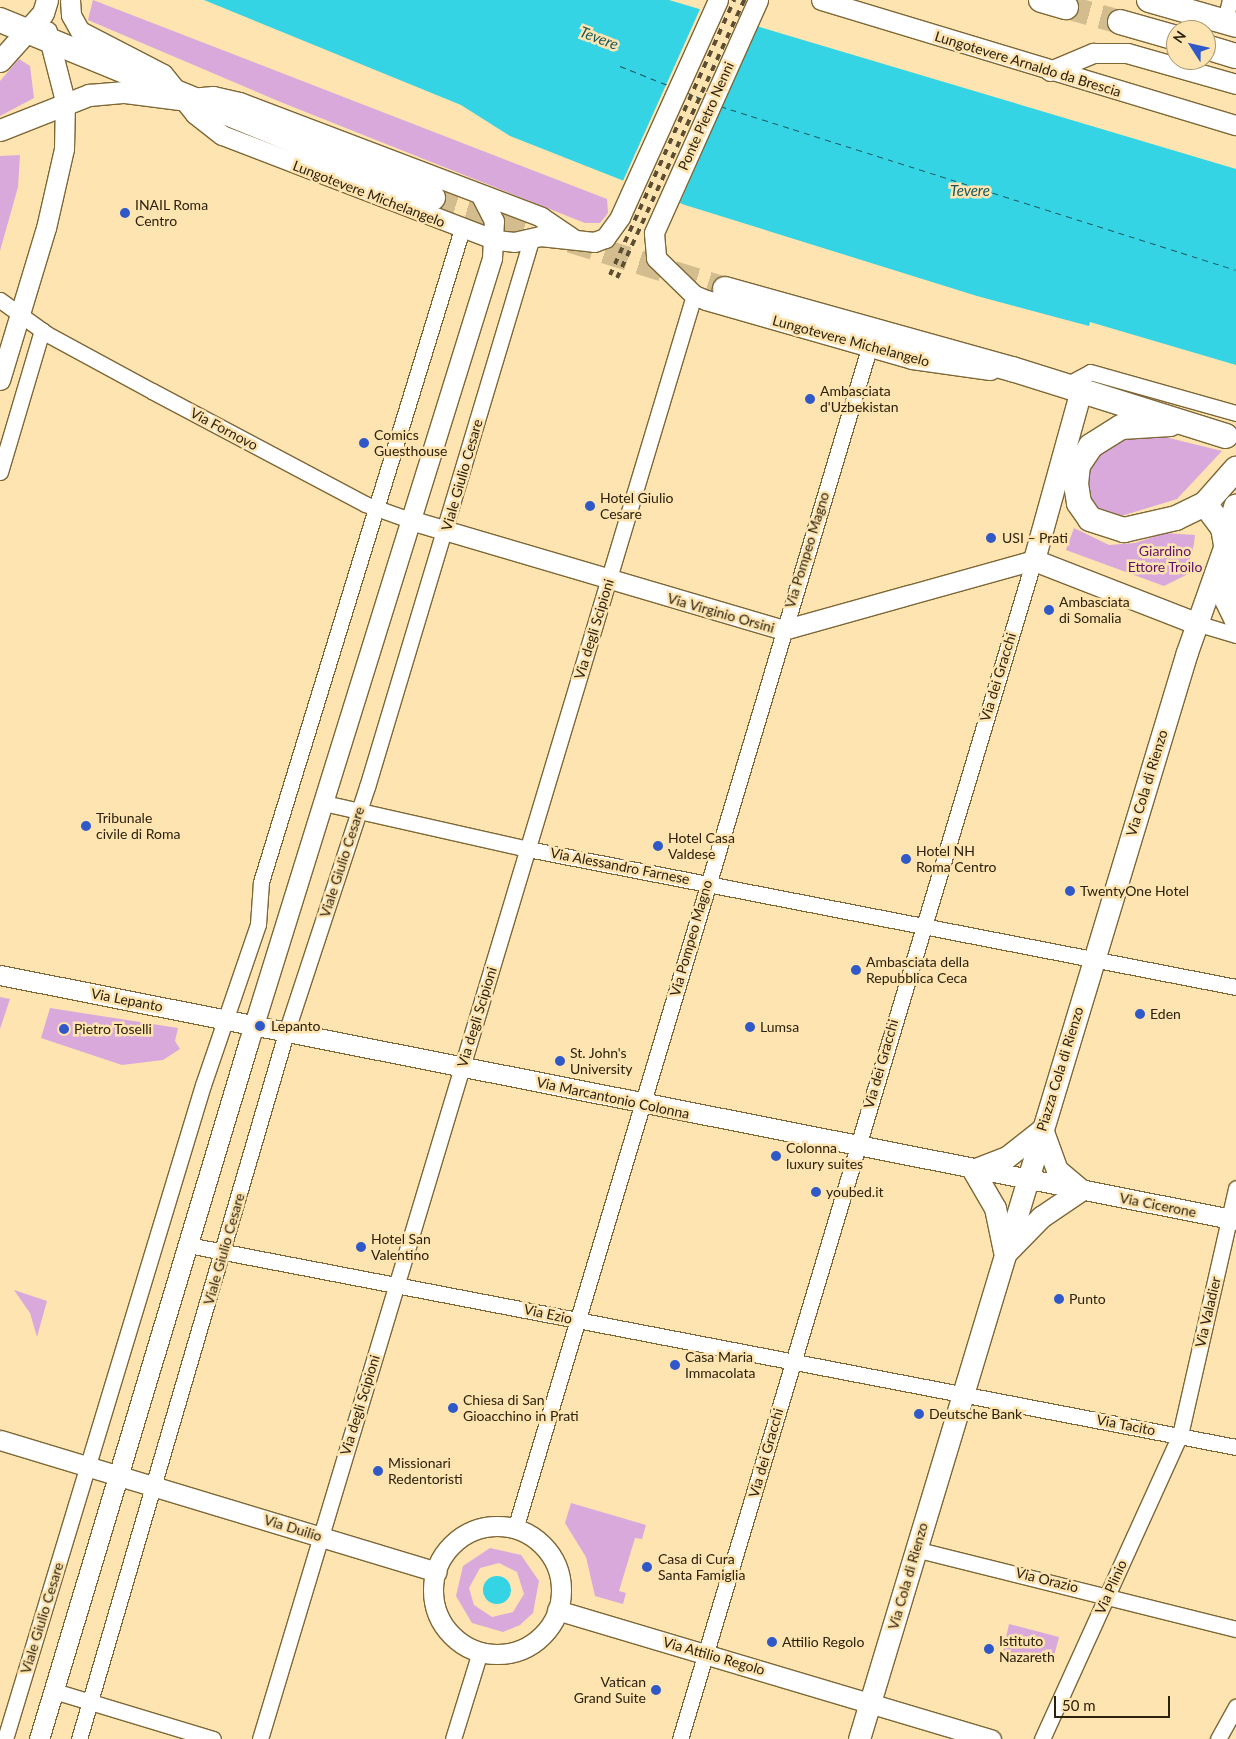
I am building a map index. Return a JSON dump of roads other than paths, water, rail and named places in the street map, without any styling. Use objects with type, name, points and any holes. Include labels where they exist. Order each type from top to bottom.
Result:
[{"type":"main road","points":[[1041,0],[1066,7]]},
{"type":"main road","points":[[1149,0],[1230,15]]},
{"type":"main road","points":[[0,61],[40,39],[45,6]]},
{"type":"main road","name":"Lungotevere Michelangelo","points":[[0,20],[40,39],[184,99],[432,198]]},
{"type":"main road","points":[[1120,22],[1166,35]]},
{"type":"main road","points":[[1216,50],[1236,56]]},
{"type":"main road","points":[[0,130],[43,109],[65,101],[125,92],[184,99]]},
{"type":"main road","name":"Lungotevere Michelangelo","points":[[725,289],[1012,369],[1226,436]]},
{"type":"main road","name":"Via dei Gracchi","points":[[1034,560],[1073,387]]},
{"type":"main road","points":[[1188,424],[1129,426],[1109,432],[1081,460],[1076,495],[1090,519],[1115,530],[1176,518],[1204,504],[1236,469]]},
{"type":"main road","points":[[1204,504],[1219,519],[1226,542],[1236,602]]},
{"type":"main road","points":[[1226,542],[1236,506]]},
{"type":"main road","name":"Via Cola di Rienzo","points":[[1096,951],[1196,623],[1226,542]]},
{"type":"main road","points":[[1034,560],[1196,623]]},
{"type":"main road","name":"Piazza Cola di Rienzo","points":[[960,1403],[1096,951]]},
{"type":"main road","points":[[1042,1129],[1056,1170],[1081,1190],[1041,1217],[1005,1256],[995,1208],[973,1170],[1008,1157],[1042,1129]]},
{"type":"main road","name":"Via Cola di Rienzo","points":[[859,1739],[960,1403]]},
{"type":"street","name":"Lungotevere Michelangelo","points":[[70,0],[73,21],[91,39],[158,70],[204,123],[222,135],[462,229],[496,240],[514,242],[532,237],[601,241],[620,217],[718,0]]},
{"type":"street","name":"Ponte Pietro Nenni","points":[[694,295],[656,258],[654,232],[758,0]]},
{"type":"street","name":"Lungotevere Arnaldo da Brescia","points":[[822,0],[1050,71],[1236,125]]},
{"type":"street","points":[[0,380],[58,183],[65,101],[40,39]]},
{"type":"street","points":[[1050,71],[1093,53],[1127,53],[1236,84]]},
{"type":"street","name":"Lungotevere Michelangelo","points":[[184,99],[230,99],[550,221],[572,238]]},
{"type":"street","points":[[39,1739],[254,1026],[496,240],[491,210],[481,195]]},
{"type":"street","name":"Viale Giulio Cesare","points":[[5,1739],[86,1467],[226,1020],[258,924],[261,882],[462,229]]},
{"type":"street","name":"Viale Giulio Cesare","points":[[79,1739],[150,1486],[224,1251],[286,1033],[359,812],[446,532],[532,237]]},
{"type":"street","name":"Lungotevere Michelangelo","points":[[694,295],[869,348],[939,365],[1012,369]]},
{"type":"street","name":"Via degli Scipioni","points":[[260,1739],[694,295]]},
{"type":"street","name":"Via Fornovo","points":[[0,300],[42,330],[376,509],[410,520]]},
{"type":"street","points":[[0,472],[42,330]]},
{"type":"street","name":"Via Pompeo Magno","points":[[515,1529],[643,1104],[782,630],[869,348]]},
{"type":"street","points":[[1073,387],[1090,372],[1236,413]]},
{"type":"street","name":"Via Virginio Orsini","points":[[410,520],[782,630],[1034,560]]},
{"type":"street","name":"Via dei Gracchi","points":[[680,1739],[707,1654],[921,926],[1034,560]]},
{"type":"street","points":[[1212,580],[1236,629]]},
{"type":"street","points":[[1196,623],[1236,635]]},
{"type":"street","name":"Via Alessandro Farnese","points":[[324,803],[528,849],[708,882],[1034,948],[1096,951]]},
{"type":"street","points":[[1096,951],[1152,971],[1236,987]]},
{"type":"street","name":"Via Lepanto","points":[[0,975],[254,1026]]},
{"type":"street","name":"Via Marcantonio Colonna","points":[[254,1026],[973,1170]]},
{"type":"street","points":[[973,1170],[1081,1190]]},
{"type":"street","name":"Via Valadier","points":[[1180,1435],[1233,1219],[1236,1188]]},
{"type":"street","name":"Via Cicerone","points":[[1081,1190],[1233,1219]]},
{"type":"street","name":"Via Ezio","points":[[188,1245],[397,1283],[908,1386],[960,1403]]},
{"type":"street","name":"Via Tacito","points":[[960,1403],[1016,1404],[1236,1446]]},
{"type":"street","name":"Via Plinio","points":[[1042,1739],[1180,1435]]},
{"type":"street","points":[[0,1440],[150,1486]]},
{"type":"street","name":"Via Duilio","points":[[150,1486],[436,1572]]},
{"type":"street","points":[[490,1527],[515,1529],[538,1541],[554,1562],[560,1587],[557,1610],[544,1633],[526,1647],[504,1654],[480,1652],[455,1639],[440,1618],[433,1593],[436,1572],[449,1548],[468,1534],[490,1527]]},
{"type":"street","name":"Via Orazio","points":[[915,1549],[1107,1595],[1236,1629]]},
{"type":"street","name":"Via Attilio Regolo","points":[[557,1610],[990,1739]]},
{"type":"street","points":[[453,1739],[480,1652]]},
{"type":"street","points":[[54,1690],[213,1739]]},
{"type":"street","points":[[1218,1739],[1236,1707]]},
{"type":"water","name":"Tevere","points":[[204,0],[669,0],[1236,169],[1236,365],[1090,322],[1089,326],[977,296],[685,205],[510,136],[461,105]]},
{"type":"water","points":[[497,1576],[507,1580],[511,1590],[507,1600],[497,1604],[487,1600],[483,1590],[487,1580]]},
{"type":"tunnel","points":[[1066,7],[1120,22]]},
{"type":"tunnel","points":[[433,198],[725,289]]},
{"type":"railway","points":[[610,275],[734,0]]},
{"type":"railway","points":[[617,278],[744,0]]},
{"type":"place","name":"INAIL Roma Centro","points":[[125,213]]},
{"type":"place","name":"Ambasciata d'Uzbekistan","points":[[810,399]]},
{"type":"place","name":"Comics Guesthouse","points":[[364,443]]},
{"type":"place","name":"Hotel Giulio Cesare","points":[[590,506]]},
{"type":"place","name":"USI – Prati","points":[[991,538]]},
{"type":"place","name":"Ambasciata di Somalia","points":[[1049,610]]},
{"type":"place","name":"Tribunale civile di Roma","points":[[86,826]]},
{"type":"place","name":"Hotel Casa Valdese","points":[[658,846]]},
{"type":"place","name":"Hotel NH Roma Centro","points":[[906,859]]},
{"type":"place","name":"TwentyOne Hotel","points":[[1070,891]]},
{"type":"place","name":"Ambasciata della Repubblica Ceca","points":[[856,970]]},
{"type":"place","name":"Eden","points":[[1140,1014]]},
{"type":"place","name":"Lepanto","points":[[260,1026]]},
{"type":"place","name":"Lumsa","points":[[750,1027]]},
{"type":"place","name":"Pietro Toselli","points":[[64,1029]]},
{"type":"place","name":"St. John's University","points":[[560,1061]]},
{"type":"place","name":"Colonna luxury suites","points":[[776,1156]]},
{"type":"place","name":"youbed.it","points":[[816,1192]]},
{"type":"place","name":"Hotel San Valentino","points":[[361,1247]]},
{"type":"place","name":"Punto","points":[[1059,1299]]},
{"type":"place","name":"Casa Maria Immacolata","points":[[675,1365]]},
{"type":"place","name":"Chiesa di San Gioacchino in Prati","points":[[453,1408]]},
{"type":"place","name":"Deutsche Bank","points":[[919,1414]]},
{"type":"place","name":"Missionari Redentoristi","points":[[378,1471]]},
{"type":"place","name":"Casa di Cura Santa Famiglia","points":[[647,1567]]},
{"type":"place","name":"Attilio Regolo","points":[[772,1642]]},
{"type":"place","name":"Istituto Nazareth","points":[[989,1649]]},
{"type":"place","name":"Vatican Grand Suite","points":[[656,1690]]},
{"type":"park label","name":"Giardino Ettore Troilo","points":[[1165,560]]}]
